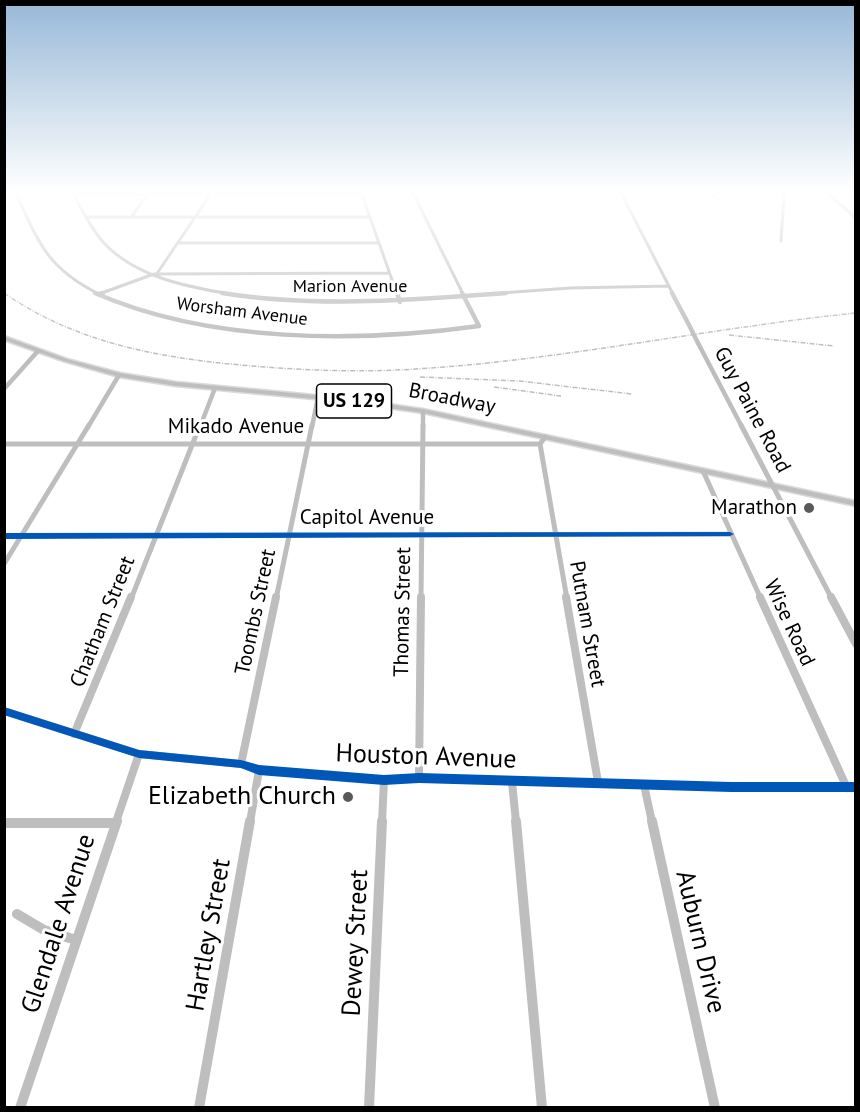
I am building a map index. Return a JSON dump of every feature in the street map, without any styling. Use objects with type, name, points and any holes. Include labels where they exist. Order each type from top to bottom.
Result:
[{"type":"main road","name":"Broadway","points":[[4,338],[38,351],[119,375],[423,411],[855,504]]},
{"type":"street","name":"Worsham Avenue","points":[[40,243],[47,257],[62,272],[99,294],[164,315],[216,326],[323,335],[404,333],[479,326],[465,296]]},
{"type":"street","name":"Marion Avenue","points":[[104,243],[128,262],[154,274],[189,286],[262,298],[344,304],[400,302],[554,289],[669,286]]},
{"type":"street","points":[[99,294],[161,270],[179,243],[379,243],[400,302]]},
{"type":"street","points":[[438,243],[465,296]]},
{"type":"street","name":"Guy Paine Road","points":[[647,243],[855,644]]},
{"type":"street","points":[[154,274],[389,273]]},
{"type":"street","points":[[4,390],[38,351]]},
{"type":"street","points":[[4,564],[119,375]]},
{"type":"street","name":"Chatham Street","points":[[74,734],[82,720],[215,388]]},
{"type":"street","name":"Toombs Street","points":[[241,764],[318,397]]},
{"type":"street","name":"Thomas Street","points":[[419,778],[423,411]]},
{"type":"street","points":[[540,444],[545,437]]},
{"type":"street","name":"Mikado Avenue","points":[[4,444],[540,444]]},
{"type":"street","name":"Putnam Street","points":[[540,444],[598,782]]},
{"type":"street","name":"Wise Road","points":[[703,471],[730,534],[851,788]]},
{"type":"street","name":"Capitol Avenue","points":[[4,536],[730,534]]},
{"type":"street","name":"Houston Avenue","points":[[4,711],[139,754],[241,764],[259,770],[384,780],[419,778],[512,782],[851,788]]},
{"type":"street","name":"Glendale Avenue","points":[[20,1107],[139,754]]},
{"type":"street","name":"Hartley Street","points":[[200,1107],[259,770]]},
{"type":"street","name":"Dewey Street","points":[[369,1107],[384,780]]},
{"type":"street","points":[[512,782],[542,1107]]},
{"type":"street","name":"Auburn Drive","points":[[644,785],[715,1107]]},
{"type":"street","points":[[4,823],[115,823]]},
{"type":"street","points":[[17,914],[44,930],[76,940]]},
{"type":"railway","points":[[4,293],[57,323],[112,343],[200,361],[323,370],[370,371],[471,365],[856,313]]},
{"type":"railway","points":[[729,335],[834,346]]},
{"type":"railway","points":[[420,377],[519,381],[632,394]]},
{"type":"railway","points":[[494,387],[561,396]]},
{"type":"cycle path","points":[[4,536],[730,534]]},
{"type":"cycle path","points":[[4,711],[139,754],[241,764],[259,770],[384,780],[419,778],[731,787],[856,787]]},
{"type":"place","name":"Marathon","points":[[809,508]]},
{"type":"place","name":"Elizabeth Church","points":[[348,797]]}]
